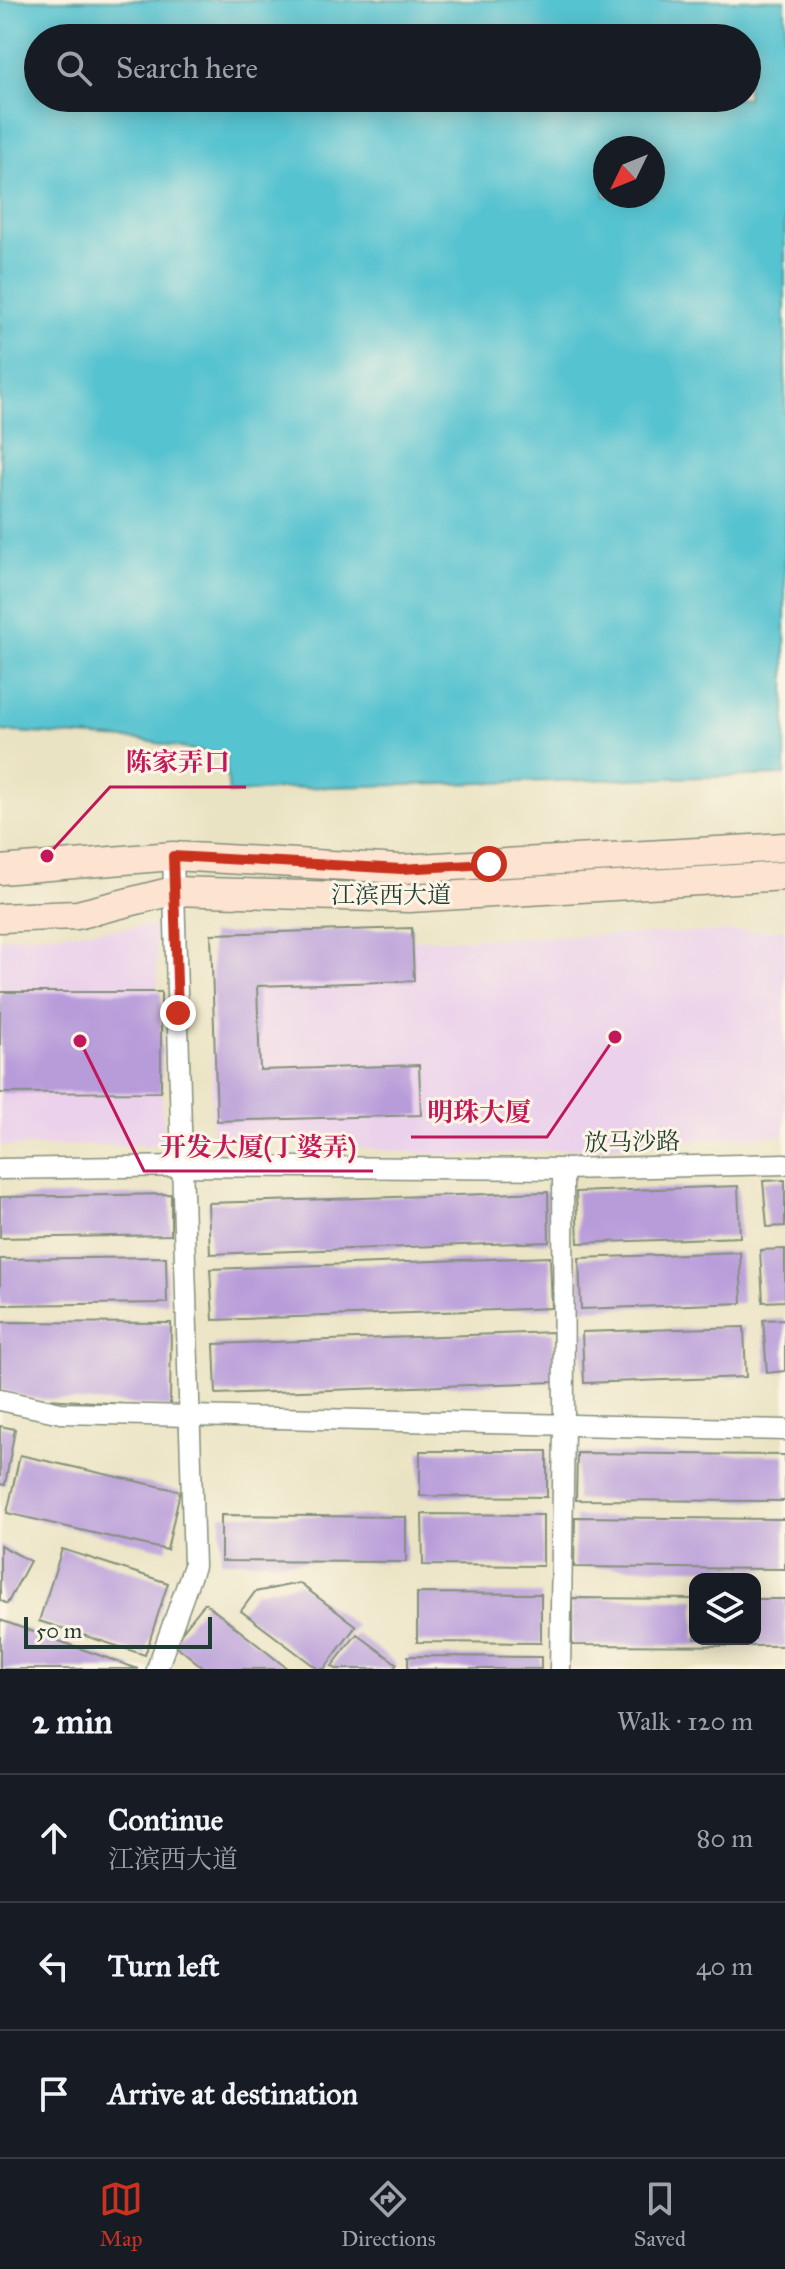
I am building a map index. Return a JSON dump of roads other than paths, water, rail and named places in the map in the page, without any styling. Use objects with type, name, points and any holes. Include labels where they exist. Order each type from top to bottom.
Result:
[{"type":"main road","name":"江滨西大道","points":[[0,870],[173,856],[401,869],[785,847]]},
{"type":"main road","name":"江滨西大道","points":[[0,918],[77,915],[173,891],[409,898],[785,876]]},
{"type":"street","points":[[157,1669],[194,1566],[173,856]]},
{"type":"street","name":"放马沙路","points":[[0,1169],[183,1166],[563,1169],[785,1164]]},
{"type":"street","points":[[560,1669],[564,1427],[563,1169]]},
{"type":"street","points":[[0,1400],[61,1413],[785,1430]]},
{"type":"water","points":[[0,0],[785,0],[785,775],[290,788],[229,794],[225,756],[141,740],[0,731]]},
{"type":"place","name":"陈家弄口","points":[[47,856]]},
{"type":"place","name":"明珠大厦","points":[[615,1037]]},
{"type":"place","name":"开发大厦(丁婆弄)","points":[[80,1041]]}]
